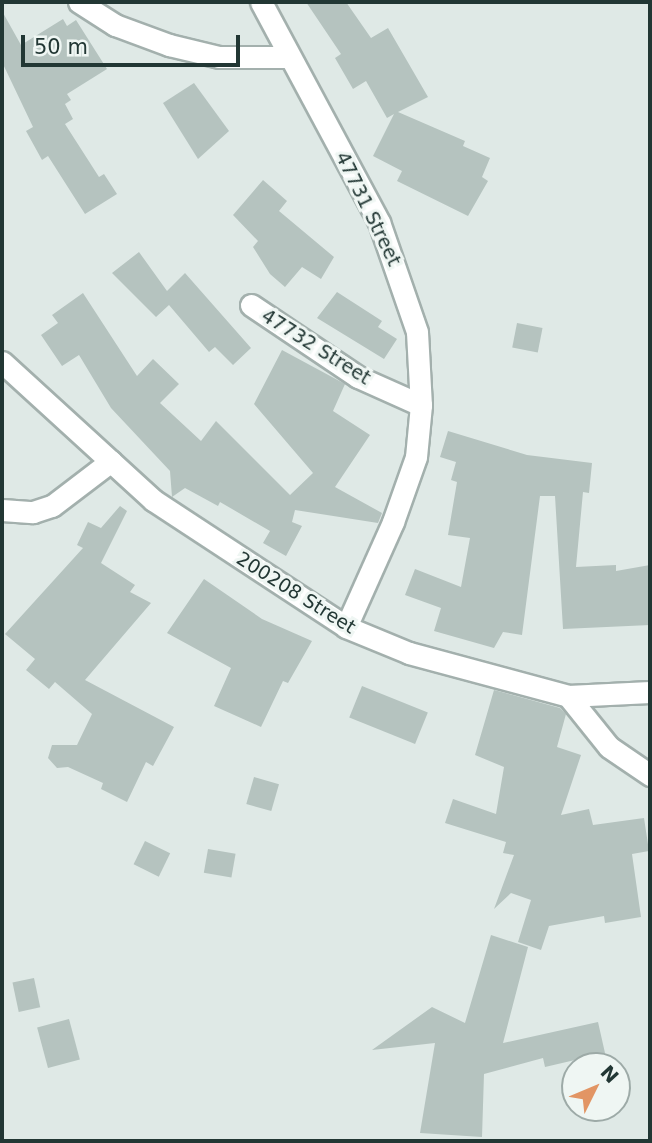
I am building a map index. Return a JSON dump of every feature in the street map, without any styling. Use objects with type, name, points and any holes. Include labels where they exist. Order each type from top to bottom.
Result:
[{"type":"street","points":[[79,2],[115,25],[169,45],[219,57],[290,57]]},
{"type":"street","name":"47731 Street","points":[[261,2],[379,222],[401,277],[417,332],[421,405],[416,457],[393,522],[346,627]]},
{"type":"street","name":"47732 Street","points":[[251,305],[358,377],[421,405]]},
{"type":"street","name":"200208 Street","points":[[2,362],[153,500],[346,627],[409,653],[568,696],[650,692]]},
{"type":"street","points":[[2,510],[33,512],[52,506],[111,461]]},
{"type":"street","points":[[568,696],[609,747],[650,775]]},
{"type":"building","points":[[306,2],[346,2],[371,38],[388,28],[428,97],[398,112],[465,141],[463,146],[490,158],[482,177],[488,181],[468,216],[397,181],[402,171],[373,156],[394,114],[387,118],[366,81],[353,89],[335,58],[341,54]]},
{"type":"building","points":[[2,11],[21,45],[63,19],[67,26],[76,20],[107,69],[67,94],[71,100],[65,104],[73,119],[65,124],[99,177],[104,174],[117,194],[85,214],[48,156],[42,160],[26,131],[33,127],[2,62]]},
{"type":"building","points":[[194,83],[229,131],[198,159],[163,103]]},
{"type":"building","points":[[263,180],[287,201],[279,211],[334,257],[321,279],[302,267],[285,287],[270,274],[253,247],[258,241],[233,215]]},
{"type":"building","points":[[139,252],[167,291],[185,273],[251,348],[233,365],[215,347],[209,352],[169,305],[156,317],[112,273]]},
{"type":"building","points":[[337,292],[382,321],[378,327],[397,339],[384,359],[317,318]]},
{"type":"building","points":[[83,293],[137,376],[153,359],[179,384],[160,403],[201,441],[216,421],[290,495],[313,473],[254,404],[282,350],[345,384],[333,411],[370,435],[335,487],[382,513],[378,523],[295,510],[292,522],[302,526],[286,556],[263,543],[270,531],[220,502],[218,506],[185,488],[172,497],[170,471],[111,408],[79,355],[62,366],[41,335],[58,323],[52,315]]},
{"type":"building","points":[[517,323],[543,328],[538,353],[512,348]]},
{"type":"building","points":[[448,431],[527,455],[592,463],[589,493],[583,492],[576,567],[616,565],[616,571],[650,565],[650,625],[563,629],[555,496],[540,496],[522,635],[503,632],[494,648],[434,631],[441,608],[405,595],[415,569],[461,587],[470,538],[448,535],[457,482],[451,480],[456,462],[440,457]]},
{"type":"building","points":[[120,506],[127,511],[101,563],[135,585],[130,592],[151,603],[85,680],[174,727],[153,766],[146,762],[127,802],[101,789],[103,783],[68,767],[57,768],[48,758],[52,745],[77,745],[92,714],[55,682],[49,689],[26,670],[35,659],[5,634],[83,548],[77,545],[88,522],[101,528]]},
{"type":"building","points":[[204,579],[262,619],[312,641],[288,683],[283,681],[261,727],[214,706],[231,668],[167,633]]},
{"type":"building","points":[[362,686],[428,713],[415,744],[349,718]]},
{"type":"building","points":[[494,690],[560,708],[566,714],[557,747],[581,755],[561,815],[589,809],[593,825],[644,818],[649,851],[632,854],[641,917],[605,923],[604,916],[549,926],[541,950],[518,942],[531,900],[511,893],[494,909],[514,855],[503,853],[506,842],[445,823],[453,799],[496,814],[504,767],[475,755]]},
{"type":"building","points":[[254,777],[279,784],[271,811],[246,804]]},
{"type":"building","points":[[145,841],[170,853],[159,877],[134,864]]},
{"type":"building","points":[[208,849],[236,854],[231,877],[204,873]]},
{"type":"building","points":[[491,935],[528,947],[503,1043],[598,1022],[605,1052],[561,1052],[561,1063],[545,1067],[543,1058],[484,1074],[482,1137],[420,1133],[435,1043],[372,1050],[432,1007],[465,1023]]},
{"type":"building","points":[[34,978],[40,1007],[19,1012],[12,983]]},
{"type":"building","points":[[69,1019],[80,1060],[48,1068],[37,1028]]}]
